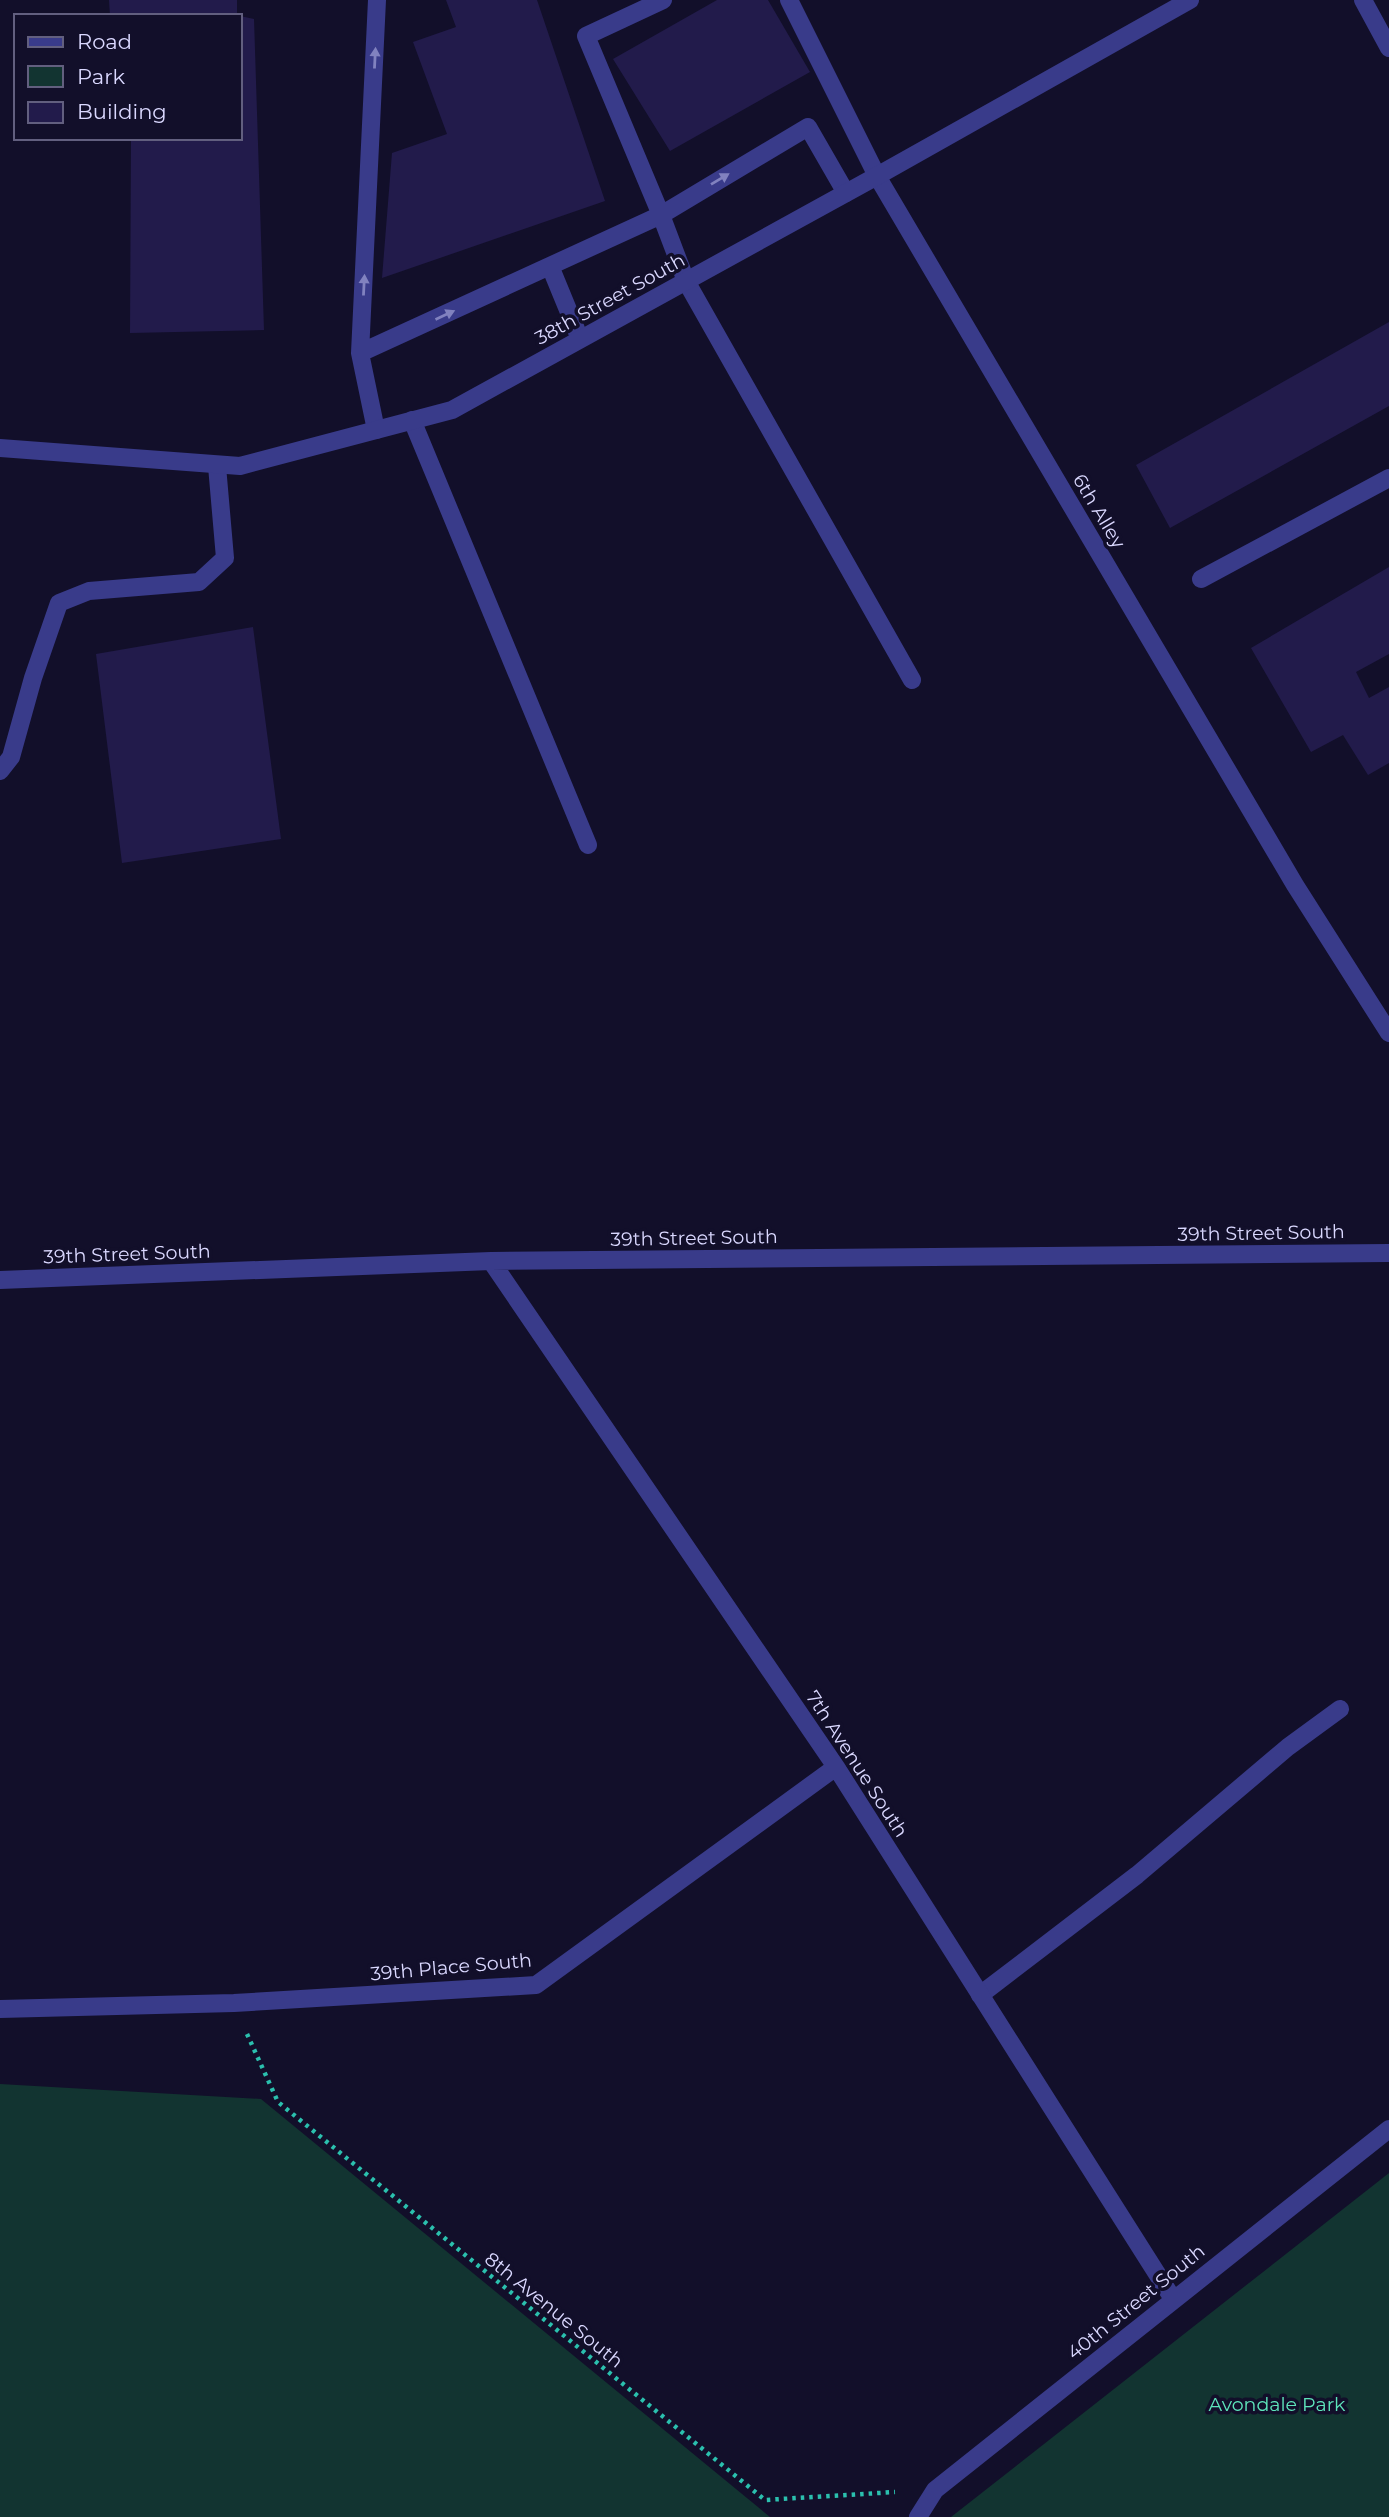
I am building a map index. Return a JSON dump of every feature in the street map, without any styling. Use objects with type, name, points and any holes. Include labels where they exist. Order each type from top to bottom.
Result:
[{"type":"street","points":[[376,430],[360,353],[377,0]]},
{"type":"street","points":[[663,0],[586,36],[686,281],[912,680]]},
{"type":"street","name":"6th Alley","points":[[789,0],[877,176],[1295,885],[1389,1033]]},
{"type":"street","name":"38th Street South","points":[[0,448],[240,467],[452,410],[1190,0]]},
{"type":"street","points":[[1363,0],[1389,48]]},
{"type":"street","points":[[360,353],[661,215],[808,127],[846,193]]},
{"type":"street","points":[[550,267],[580,339]]},
{"type":"street","points":[[412,420],[588,845]]},
{"type":"street","points":[[0,771],[11,757],[33,678],[59,603],[89,591],[199,582],[225,558],[217,467]]},
{"type":"street","points":[[1201,579],[1389,478]]},
{"type":"street","name":"39th Street South","points":[[0,1280],[491,1261],[1389,1253]]},
{"type":"street","name":"7th Avenue South","points":[[491,1261],[836,1767],[1173,2299]]},
{"type":"street","points":[[980,1995],[1137,1875],[1287,1747],[1340,1709]]},
{"type":"street","name":"39th Place South","points":[[0,2009],[233,2003],[536,1985],[836,1767]]},
{"type":"street","name":"40th Street South","points":[[918,2517],[935,2490],[1389,2129]]},
{"type":"path","name":"8th Avenue South","points":[[233,2003],[278,2102],[765,2500],[935,2490]]},
{"type":"green space","points":[[0,2084],[261,2099],[770,2517],[0,2517]]},
{"type":"green space","name":"Avondale Park","points":[[1389,2173],[1389,2517],[951,2517]]},
{"type":"building","points":[[109,0],[237,0],[237,14],[110,14]]},
{"type":"building","points":[[446,0],[537,0],[605,201],[382,278],[392,153],[447,134],[413,42],[456,27]]},
{"type":"building","points":[[717,0],[768,0],[810,72],[670,151],[613,59]]},
{"type":"building","points":[[242,16],[254,19],[264,330],[130,333],[131,140],[242,140]]},
{"type":"building","points":[[1389,322],[1389,406],[1170,528],[1136,465]]},
{"type":"building","points":[[1389,567],[1389,654],[1356,672],[1369,698],[1389,687],[1389,763],[1368,775],[1343,735],[1311,752],[1251,648]]},
{"type":"building","points":[[253,627],[281,839],[122,863],[96,654]]}]
